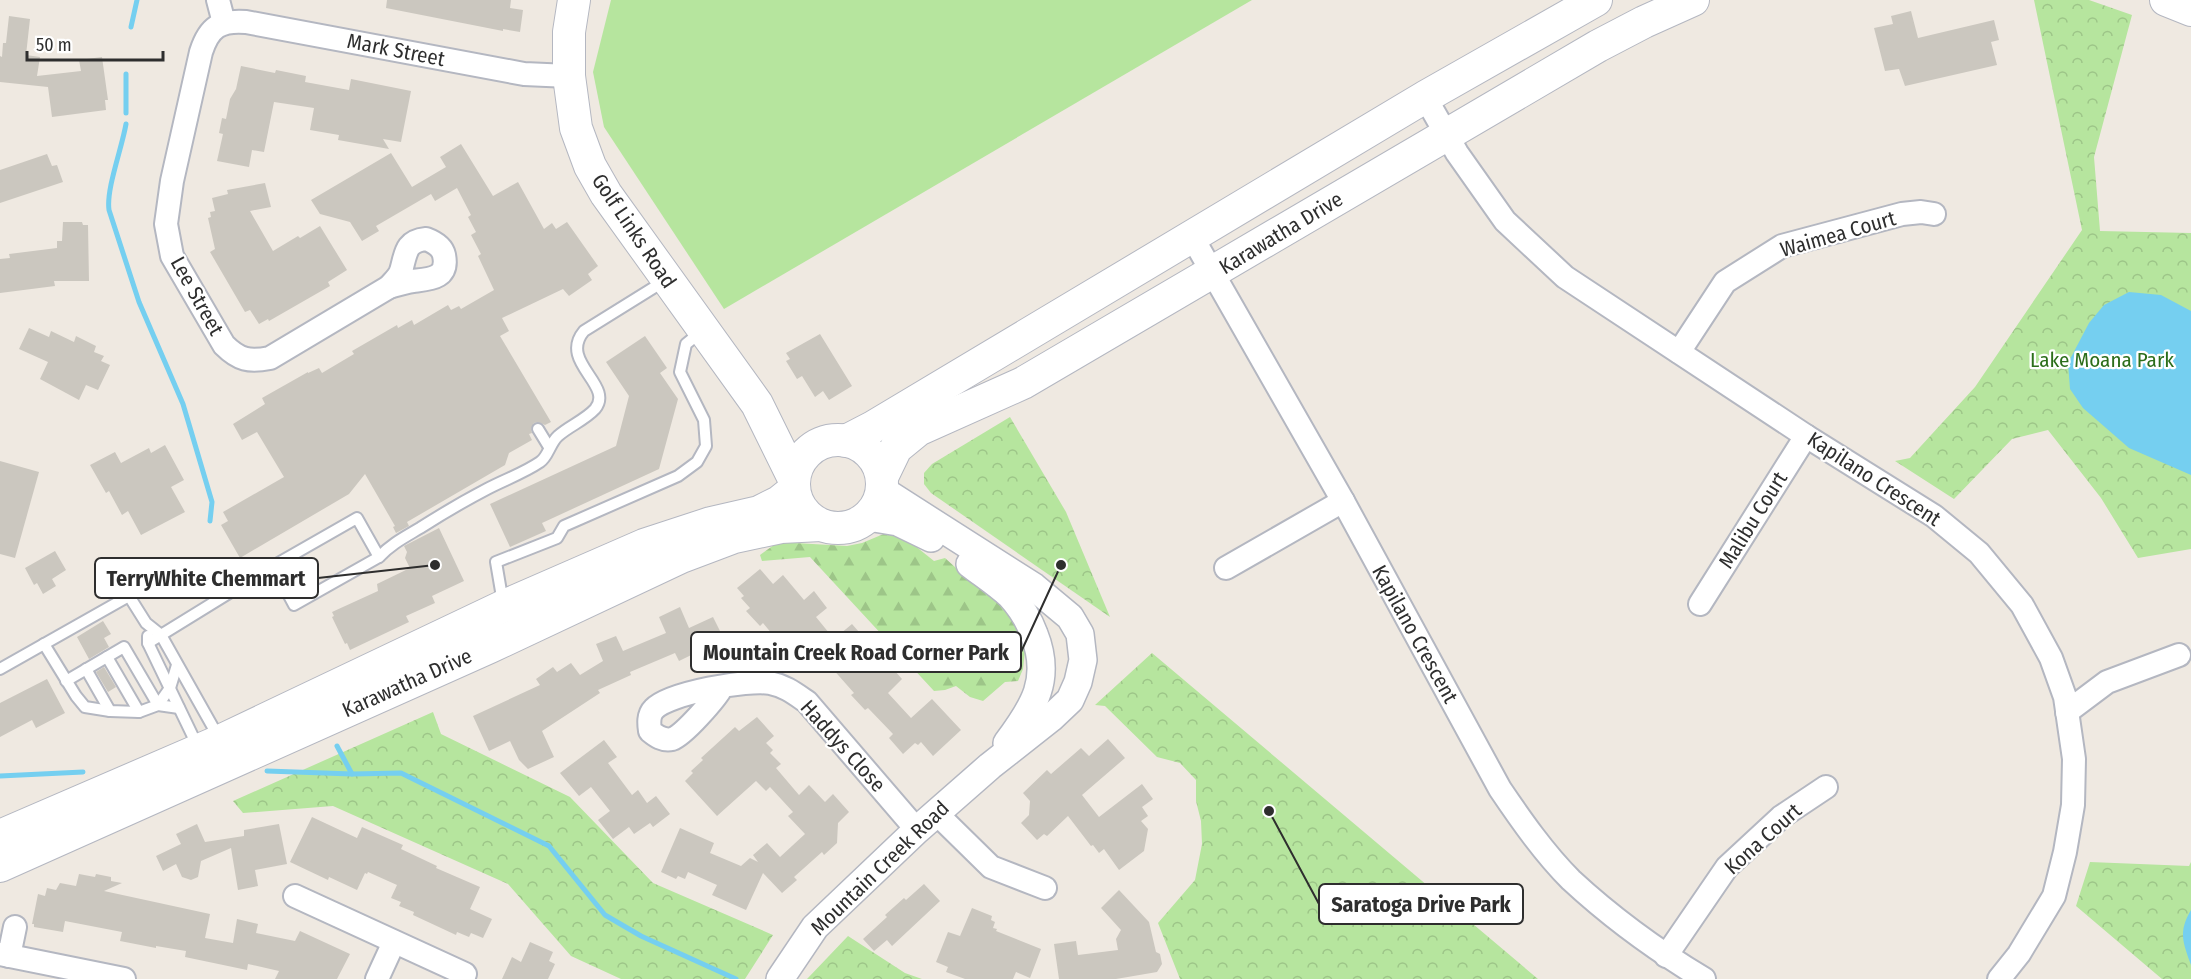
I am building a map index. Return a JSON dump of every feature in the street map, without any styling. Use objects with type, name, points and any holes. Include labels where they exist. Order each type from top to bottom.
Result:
[{"type":"main road","name":"Golf Links Road","points":[[574,0],[569,32],[569,76],[576,128],[590,166],[606,194],[666,280],[757,404],[794,485]]},
{"type":"main road","name":"Karawatha Drive","points":[[831,443],[873,426],[1425,97],[1596,0]]},
{"type":"main road","name":"Karawatha Drive","points":[[882,483],[896,448],[918,430],[1023,383],[1598,46],[1693,0]]},
{"type":"main road","points":[[2166,0],[2191,10]]},
{"type":"main road","name":"Golf Links Road","points":[[757,404],[831,443]]},
{"type":"main road","points":[[831,443],[859,445],[870,453],[878,464],[882,483],[879,500],[868,517],[846,528],[833,528],[810,519],[802,511],[794,485],[797,466],[805,454],[831,443]]},
{"type":"main road","name":"Karawatha Drive","points":[[0,866],[210,760],[504,606],[644,545],[711,523],[759,512],[779,502],[794,485]]},
{"type":"main road","name":"Karawatha Drive","points":[[0,836],[113,787],[210,760],[490,647],[681,557],[734,537],[781,527],[821,525]]},
{"type":"street","points":[[218,0],[224,23]]},
{"type":"street","name":"Mark Street","points":[[224,23],[246,22],[524,75],[569,76]]},
{"type":"street","name":"Lee Street","points":[[224,23],[208,34],[201,52],[172,181],[166,224],[172,256],[224,345],[234,355],[254,361],[270,358],[389,287]]},
{"type":"street","name":"Kapilano Crescent","points":[[1425,97],[1446,135],[1505,221],[1565,277],[1806,436],[1934,516],[1979,553],[2022,605],[2051,658],[2061,683],[2074,759],[2073,805],[2054,896],[2019,954],[1999,979]]},
{"type":"street","name":"Waimea Court","points":[[1679,351],[1725,282],[1782,246],[1902,214],[1921,212],[1934,214]]},
{"type":"street","name":"Kapilano Crescent","points":[[1191,235],[1342,501],[1500,789],[1524,825],[1570,878],[1620,922],[1666,956],[1704,979]]},
{"type":"street","name":"Malibu Court","points":[[1700,604],[1806,436]]},
{"type":"street","name":"Mountain Creek Road","points":[[780,979],[815,927],[927,821],[1070,700],[1078,682],[1083,660],[1080,634],[1070,617],[1034,587],[882,483]]},
{"type":"street","points":[[1226,568],[1342,501]]},
{"type":"street","name":"Mountain Creek Road","points":[[868,517],[898,522],[951,548],[1011,596],[1030,622],[1039,646],[1043,670],[1038,693],[1024,721],[990,766]]},
{"type":"street","points":[[2067,712],[2107,682],[2179,656]]},
{"type":"street","name":"Haddys Close","points":[[722,687],[752,682],[787,687],[807,702],[927,821],[991,867],[1045,888]]},
{"type":"street","points":[[2061,683],[2107,682]]},
{"type":"street","name":"Kona Court","points":[[1666,956],[1727,867],[1781,817],[1826,787]]},
{"type":"street","points":[[295,896],[465,974]]},
{"type":"street","points":[[15,927],[4,955],[124,979]]},
{"type":"street","points":[[377,979],[394,942]]},
{"type":"lane","points":[[273,566],[294,605],[379,557],[392,544],[459,504],[543,461],[556,437],[597,406],[599,396],[596,386],[578,356],[577,345],[580,336],[584,331],[666,280]]},
{"type":"lane","points":[[504,606],[496,562],[557,538],[564,526],[678,476],[697,462],[706,446],[704,420],[680,372],[686,344],[703,330]]},
{"type":"lane","points":[[538,429],[549,447]]},
{"type":"lane","points":[[148,643],[273,566],[357,518],[379,557]]},
{"type":"lane","points":[[0,669],[129,596],[146,623],[161,635],[177,665],[210,760]]},
{"type":"lane","points":[[146,623],[148,643],[178,708],[210,760]]},
{"type":"lane","points":[[44,644],[85,707],[139,712],[158,705],[178,708]]},
{"type":"lane","points":[[66,681],[124,647],[158,705]]},
{"type":"lane","points":[[107,657],[139,712]]},
{"type":"lane","points":[[158,705],[170,688],[177,665]]},
{"type":"lane","points":[[86,669],[110,711]]},
{"type":"green space","points":[[611,0],[1252,0],[724,309],[604,127],[593,72]]},
{"type":"green space","name":"Lake Moana Park","points":[[2034,0],[2089,0],[2132,15],[2094,157],[2100,231],[2191,233],[2191,549],[2138,558],[2101,498],[2048,430],[2012,439],[1954,499],[1895,461],[1910,458],[1975,387],[2082,230]]},
{"type":"green space","points":[[1010,417],[1066,512],[1110,617],[931,493],[924,484],[924,473],[932,464]]},
{"type":"green space","points":[[886,533],[909,541],[934,561],[945,558],[966,577],[1014,610],[1026,642],[1023,669],[1018,681],[1005,682],[983,701],[970,697],[956,686],[934,691],[810,557],[762,561],[760,555],[778,542],[847,546],[862,543]]},
{"type":"green space","points":[[1152,653],[1538,979],[1180,979],[1158,923],[1195,880],[1202,844],[1201,821],[1196,801],[1196,780],[1180,763],[1157,757],[1105,706],[1095,705]]},
{"type":"green space","points":[[433,712],[441,734],[570,797],[653,883],[773,935],[745,979],[621,979],[571,956],[508,884],[333,806],[243,813],[233,801]]},
{"type":"green space","points":[[2090,862],[2189,866],[2191,862],[2191,979],[2162,979],[2076,906]]},
{"type":"green space","points":[[848,936],[905,973],[922,979],[807,979]]},
{"type":"water","points":[[2129,292],[2161,295],[2191,311],[2191,475],[2129,448],[2083,408],[2070,389],[2068,363],[2089,323],[2104,305]]},
{"type":"water","points":[[2191,910],[2191,965],[2183,931]]},
{"type":"building","points":[[387,0],[511,0],[510,8],[523,10],[520,32],[503,29],[503,31],[386,8]]},
{"type":"building","points":[[1911,11],[1918,38],[1994,20],[1999,40],[1991,42],[1997,65],[1905,86],[1899,69],[1885,71],[1874,28],[1893,24],[1891,16]]},
{"type":"building","points":[[9,16],[30,19],[26,55],[40,57],[37,76],[81,71],[79,60],[102,57],[108,100],[105,100],[106,110],[52,117],[48,87],[0,82],[0,56],[2,57],[3,43],[6,43]]},
{"type":"building","points":[[241,66],[306,76],[305,82],[349,90],[351,79],[411,91],[401,142],[383,139],[389,149],[338,140],[339,135],[310,130],[314,108],[274,102],[264,152],[252,150],[249,167],[217,161],[223,134],[219,133],[222,118],[226,119]]},
{"type":"building","points":[[461,144],[493,196],[518,182],[544,229],[552,223],[556,229],[567,222],[598,266],[588,274],[592,280],[569,296],[563,289],[502,318],[509,331],[500,336],[551,422],[545,425],[534,423],[532,433],[529,434],[532,440],[509,453],[505,465],[407,522],[409,526],[396,533],[393,527],[395,526],[365,474],[349,494],[240,558],[221,525],[228,521],[223,512],[284,477],[257,432],[242,440],[233,424],[265,404],[262,398],[308,372],[319,368],[322,373],[354,354],[352,351],[397,325],[398,328],[412,320],[414,325],[448,305],[451,310],[459,306],[461,309],[494,290],[478,256],[481,254],[471,235],[476,232],[468,217],[471,215],[457,188],[435,201],[431,194],[376,226],[379,231],[362,241],[350,222],[320,214],[311,200],[391,153],[412,187],[446,167],[440,157]]},
{"type":"building","points":[[47,154],[52,166],[57,165],[63,182],[0,203],[0,170]]},
{"type":"building","points":[[265,183],[271,207],[250,211],[273,251],[320,226],[347,270],[328,282],[330,286],[269,321],[268,319],[259,324],[250,310],[245,312],[210,252],[215,249],[208,218],[211,217],[210,212],[215,211],[212,198],[228,194],[227,190]]},
{"type":"building","points":[[63,222],[82,222],[83,225],[88,225],[89,281],[54,281],[55,286],[0,293],[0,259],[10,258],[9,254],[57,248],[57,241],[62,241]]},
{"type":"building","points":[[29,328],[49,337],[51,331],[74,342],[76,336],[96,346],[94,352],[104,356],[101,361],[110,365],[98,390],[86,385],[79,400],[40,379],[48,362],[19,349]]},
{"type":"building","points":[[820,334],[852,386],[829,400],[823,391],[815,397],[802,376],[797,379],[786,361],[790,359],[786,353]]},
{"type":"building","points":[[645,336],[667,368],[660,373],[678,399],[659,469],[542,523],[546,531],[510,547],[490,504],[616,446],[629,396],[606,362]]},
{"type":"building","points":[[165,445],[184,480],[171,487],[185,512],[141,535],[128,511],[122,515],[109,491],[106,493],[90,465],[115,452],[121,463],[149,448],[151,453]]},
{"type":"building","points":[[0,461],[39,472],[15,558],[0,554]]},
{"type":"building","points":[[439,528],[464,581],[432,596],[435,603],[406,616],[409,622],[350,650],[332,617],[334,616],[332,612],[378,591],[377,584],[410,568],[405,558],[407,552],[404,546]]},
{"type":"building","points":[[55,551],[66,570],[52,579],[56,586],[43,594],[37,583],[34,585],[25,568]]},
{"type":"building","points":[[760,569],[773,584],[783,575],[804,600],[814,591],[827,608],[816,617],[834,639],[852,624],[866,640],[858,647],[878,671],[887,662],[902,679],[888,693],[911,718],[932,699],[961,730],[933,756],[921,742],[918,745],[915,743],[903,754],[889,738],[893,734],[868,708],[865,710],[851,695],[854,693],[831,667],[826,672],[795,635],[782,646],[763,623],[760,626],[746,611],[750,608],[741,598],[744,596],[737,588]]},
{"type":"building","points":[[680,607],[689,628],[713,617],[724,639],[679,661],[675,653],[630,672],[631,675],[598,690],[600,693],[542,731],[554,757],[528,769],[519,760],[510,741],[489,751],[473,716],[540,685],[536,679],[553,667],[557,672],[571,663],[580,675],[603,661],[596,644],[616,636],[623,651],[666,633],[659,617]]},
{"type":"building","points":[[103,621],[111,634],[104,638],[109,647],[89,659],[77,637]]},
{"type":"building","points":[[104,667],[116,687],[108,692],[96,672]]},
{"type":"building","points":[[47,679],[65,713],[36,728],[32,720],[0,737],[0,703]]},
{"type":"building","points":[[757,717],[774,736],[766,743],[773,750],[770,753],[781,764],[776,768],[799,795],[809,785],[825,802],[833,794],[849,812],[838,823],[837,843],[824,855],[822,852],[794,877],[797,880],[782,893],[763,873],[746,910],[712,895],[717,885],[688,872],[685,879],[678,876],[676,879],[661,872],[680,828],[714,843],[710,853],[741,866],[750,858],[758,862],[753,855],[767,843],[780,857],[805,834],[788,816],[793,812],[770,787],[766,791],[756,781],[717,816],[685,781],[693,773],[691,771],[703,760],[701,758],[735,727],[739,731]]},
{"type":"building","points":[[1108,739],[1125,758],[1082,795],[1099,817],[1142,784],[1153,799],[1142,807],[1148,816],[1141,821],[1148,829],[1144,851],[1119,870],[1104,849],[1099,853],[1093,845],[1091,846],[1068,816],[1047,836],[1044,834],[1037,840],[1021,823],[1029,815],[1030,801],[1023,793],[1047,770],[1051,774],[1081,748],[1089,756]]},
{"type":"building","points":[[604,740],[617,757],[608,763],[632,795],[638,790],[647,803],[656,796],[670,814],[653,827],[650,823],[634,834],[629,827],[613,839],[598,820],[610,811],[591,787],[579,796],[560,773]]},
{"type":"building","points":[[312,817],[357,838],[362,827],[403,845],[401,849],[437,866],[436,868],[480,887],[470,909],[492,919],[483,938],[471,933],[469,937],[457,932],[456,935],[413,915],[414,912],[399,906],[401,902],[391,898],[397,885],[368,872],[365,873],[357,890],[329,877],[328,880],[290,862]]},
{"type":"building","points":[[197,824],[205,842],[244,836],[244,830],[279,824],[287,864],[255,870],[258,886],[238,890],[231,848],[201,861],[198,877],[191,880],[182,877],[176,864],[163,871],[156,856],[181,844],[176,834]]},
{"type":"building","points":[[79,874],[111,877],[111,881],[122,883],[104,891],[210,914],[205,938],[233,943],[237,919],[258,924],[256,933],[295,941],[300,931],[350,954],[337,979],[275,979],[279,971],[248,964],[247,970],[185,957],[186,951],[120,941],[122,932],[65,921],[63,932],[34,927],[32,924],[38,894],[45,896],[47,888],[56,890],[60,883],[76,886]]},
{"type":"building","points":[[924,884],[940,901],[892,946],[887,940],[874,951],[863,939],[887,917],[885,915]]},
{"type":"building","points":[[1119,890],[1149,922],[1156,952],[1160,954],[1162,964],[1157,972],[1116,979],[1059,979],[1054,944],[1076,941],[1078,955],[1118,950],[1116,939],[1121,930],[1101,908]]},
{"type":"building","points":[[972,908],[992,916],[991,920],[995,922],[993,928],[997,929],[996,931],[1041,949],[1030,978],[1016,972],[1013,979],[965,979],[946,972],[948,967],[936,962],[948,932],[960,936]]},
{"type":"building","points":[[530,942],[553,952],[549,961],[555,964],[548,979],[502,979],[512,957],[521,962]]},
{"type":"waterway","points":[[131,27],[137,0]]},
{"type":"waterway","points":[[126,74],[126,113]]},
{"type":"waterway","points":[[126,124],[112,180],[109,210],[139,302],[183,404],[212,502],[210,521]]},
{"type":"waterway","points":[[337,746],[352,774]]},
{"type":"waterway","points":[[267,771],[401,773],[549,846],[605,915],[641,936],[736,979]]},
{"type":"waterway","points":[[0,776],[83,772]]},
{"type":"place","name":"TerryWhite Chemmart","points":[[435,565]]},
{"type":"place","name":"Mountain Creek Road Corner Park","points":[[1061,565]]},
{"type":"place","name":"Saratoga Drive Park","points":[[1269,811]]}]
